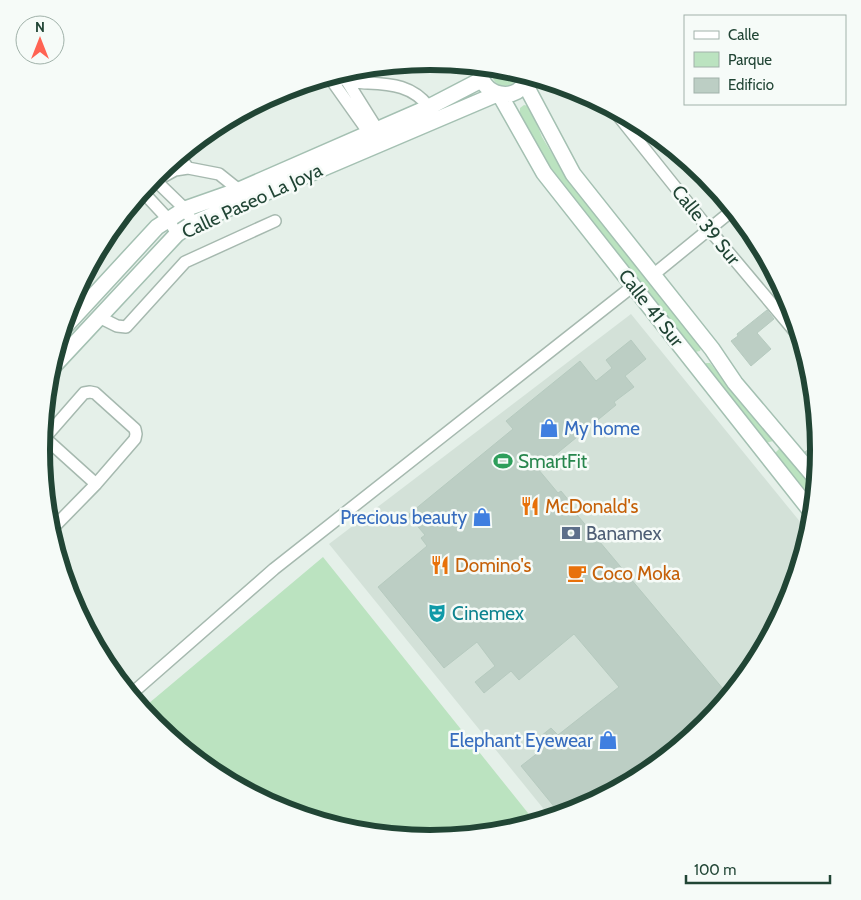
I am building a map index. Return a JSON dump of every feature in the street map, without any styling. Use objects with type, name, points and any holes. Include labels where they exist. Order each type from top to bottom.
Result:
[{"type":"main road","name":"Calle Paseo La Joya","points":[[76,313],[157,227],[168,219],[185,209],[239,190],[429,107],[477,73]]},
{"type":"main road","name":"Calle 41 Sur","points":[[480,73],[486,87],[498,94],[544,173],[807,506]]},
{"type":"main road","name":"Calle Paseo La Joya","points":[[62,357],[177,234],[192,224],[498,94],[508,95],[516,92],[525,81]]},
{"type":"main road","name":"Calle 41 Sur","points":[[528,82],[573,174],[712,349],[736,383],[810,472]]},
{"type":"main road","points":[[764,453],[783,438]]},
{"type":"street","points":[[345,79],[373,131]]},
{"type":"street","points":[[348,79],[358,83],[396,85],[411,90],[425,101],[429,107]]},
{"type":"street","points":[[333,82],[373,131]]},
{"type":"street","name":"Calle 39 Sur","points":[[622,121],[708,228],[790,326]]},
{"type":"street","points":[[183,161],[188,168]]},
{"type":"street","points":[[172,171],[188,168],[219,174],[239,190]]},
{"type":"street","points":[[159,183],[185,209],[192,224]]},
{"type":"street","points":[[147,196],[168,219],[177,234]]},
{"type":"street","points":[[653,275],[728,213]]},
{"type":"street","points":[[99,317],[117,326],[126,327],[185,262],[275,221]]},
{"type":"street","points":[[135,690],[274,568],[634,286]]},
{"type":"street","points":[[51,431],[84,393],[90,392],[94,393],[134,429],[136,434],[135,439],[96,484],[57,524]]},
{"type":"street","points":[[50,444],[96,484]]},
{"type":"shaded area","points":[[631,314],[803,526],[791,572],[772,618],[747,661],[717,701],[700,719],[662,752],[621,780],[576,802],[546,812],[329,544]]},
{"type":"green space","points":[[491,75],[517,79],[513,83],[502,86],[494,80]]},
{"type":"green space","points":[[524,105],[531,109],[542,137],[562,170],[702,345],[700,351],[695,352],[693,350],[557,178],[520,113],[520,108]]},
{"type":"green space","points":[[706,363],[710,363],[774,438],[773,441],[766,443],[705,367]]},
{"type":"green space","points":[[780,448],[786,450],[810,479],[808,494],[776,456],[776,452]]},
{"type":"green space","points":[[323,557],[531,817],[455,830],[406,830],[332,818],[285,802],[240,780],[199,752],[147,705]]},
{"type":"building","points":[[767,310],[774,319],[757,333],[771,349],[751,366],[731,341]]},
{"type":"building","points":[[631,340],[646,359],[625,376],[634,387],[614,402],[616,405],[538,469],[558,493],[561,491],[575,508],[573,510],[726,690],[700,719],[662,752],[621,780],[576,802],[556,809],[521,766],[539,752],[531,744],[551,728],[558,735],[619,687],[574,634],[519,680],[511,671],[484,693],[475,682],[495,666],[477,642],[444,668],[378,587],[427,546],[421,538],[425,535],[408,515],[513,429],[506,421],[580,361],[596,381],[612,368],[606,360]]},
{"type":"building","points":[[811,447],[811,459],[805,452]]},
{"type":"place","name":"My home","points":[[549,428]]},
{"type":"place","name":"SmartFit","points":[[503,461]]},
{"type":"place","name":"McDonald's","points":[[530,506]]},
{"type":"place","name":"Precious beauty","points":[[482,517]]},
{"type":"place","name":"Banamex","points":[[571,533]]},
{"type":"place","name":"Domino's","points":[[440,565]]},
{"type":"place","name":"Coco Moka","points":[[577,573]]},
{"type":"place","name":"Cinemex","points":[[437,613]]},
{"type":"place","name":"Elephant Eyewear","points":[[608,740]]}]
